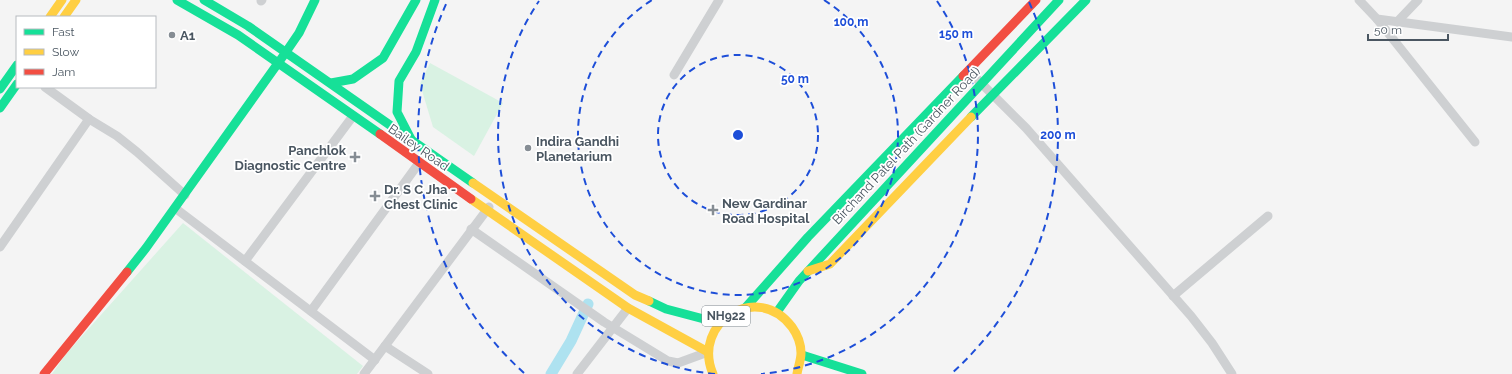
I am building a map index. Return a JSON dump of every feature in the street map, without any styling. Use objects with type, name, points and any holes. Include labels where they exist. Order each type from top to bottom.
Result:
[{"type":"main road","points":[[51,16],[62,0]]},
{"type":"main road","points":[[65,16],[76,0]]},
{"type":"main road","name":"Bailey Road","points":[[177,0],[238,35],[628,308],[708,352]]},
{"type":"main road","name":"Bailey Road","points":[[204,0],[248,26],[286,52],[495,199],[635,295],[666,309],[719,323]]},
{"type":"main road","points":[[44,374],[146,248],[185,196],[299,33],[315,0]]},
{"type":"main road","points":[[331,84],[353,79],[383,58],[416,0]]},
{"type":"main road","points":[[412,140],[397,112],[397,96],[400,81],[416,52],[435,0]]},
{"type":"main road","name":"Birchand Patel Path (Gardner Road)","points":[[746,307],[808,237],[1036,0]]},
{"type":"main road","name":"Birchand Patel Path (Gardner Road)","points":[[777,312],[786,298],[808,271],[980,83],[1059,0]]},
{"type":"main road","points":[[808,271],[830,264],[992,94],[1086,0]]},
{"type":"main road","points":[[0,89],[16,66]]},
{"type":"main road","points":[[0,108],[16,85]]},
{"type":"main road","name":"NH922","points":[[713,374],[709,362],[708,352],[710,341],[719,323],[727,316],[746,307],[757,307],[777,312],[793,326],[800,340],[802,355],[797,374]]},
{"type":"main road","points":[[802,355],[862,374]]},
{"type":"street","points":[[674,75],[719,0]]},
{"type":"street","points":[[1359,0],[1377,19],[1475,142]]},
{"type":"street","points":[[1397,22],[1418,0]]},
{"type":"street","points":[[1377,19],[1512,37]]},
{"type":"street","points":[[969,71],[1026,128],[1173,296],[1212,343],[1232,374]]},
{"type":"street","points":[[46,88],[89,119],[117,136],[137,152],[185,196]]},
{"type":"street","points":[[245,261],[353,116]]},
{"type":"street","points":[[0,247],[89,119]]},
{"type":"street","points":[[311,311],[419,163]]},
{"type":"street","points":[[364,374],[471,229],[495,199]]},
{"type":"street","points":[[175,208],[375,360]]},
{"type":"street","points":[[1173,296],[1268,216]]},
{"type":"street","points":[[471,229],[608,325],[668,361],[678,363],[708,352]]},
{"type":"street","points":[[577,374],[608,325],[628,308]]},
{"type":"street","points":[[385,346],[428,374]]},
{"type":"green space","points":[[430,63],[503,103],[474,156],[433,127],[420,84]]},
{"type":"green space","points":[[183,223],[363,366],[357,374],[52,374],[66,354]]},
{"type":"waterway","points":[[551,374],[571,341],[588,304]]},
{"type":"traffic: fast","points":[[177,0],[238,35],[380,134]]},
{"type":"traffic: fast","points":[[204,0],[248,26],[473,183]]},
{"type":"traffic: fast","points":[[127,272],[146,248],[286,52],[299,33],[315,0]]},
{"type":"traffic: fast","points":[[331,83],[353,79],[383,58],[416,0]]},
{"type":"traffic: fast","points":[[411,139],[397,112],[399,81],[416,52],[435,0]]},
{"type":"traffic: fast","points":[[777,312],[799,281],[1059,0]]},
{"type":"traffic: fast","points":[[971,117],[1086,0]]},
{"type":"traffic: fast","points":[[0,89],[16,66]]},
{"type":"traffic: fast","points":[[746,307],[808,237],[963,76]]},
{"type":"traffic: fast","points":[[0,108],[16,85]]},
{"type":"traffic: fast","points":[[649,301],[666,309],[719,323]]},
{"type":"traffic: fast","points":[[802,355],[862,374]]},
{"type":"traffic: slow","points":[[51,16],[62,0]]},
{"type":"traffic: slow","points":[[65,16],[76,0]]},
{"type":"traffic: slow","points":[[808,271],[830,264],[971,117]]},
{"type":"traffic: slow","points":[[473,183],[635,295],[649,301]]},
{"type":"traffic: slow","points":[[471,199],[628,308],[708,352]]},
{"type":"traffic: slow","points":[[713,374],[709,355],[711,338],[719,324],[732,314],[746,308],[762,308],[778,314],[792,327],[796,333],[801,350],[801,358],[797,374]]},
{"type":"traffic: jam","points":[[963,76],[1036,0]]},
{"type":"traffic: jam","points":[[380,134],[471,199]]},
{"type":"traffic: jam","points":[[44,374],[127,272]]},
{"type":"place","name":"A1","points":[[172,35]]},
{"type":"place","name":"Indira Gandhi Planetarium","points":[[528,148]]},
{"type":"place","name":"Panchlok Diagnostic Centre","points":[[355,157]]},
{"type":"place","name":"Dr. S C Jha - Chest Clinic","points":[[375,196]]},
{"type":"place","name":"New Gardinar Road Hospital","points":[[713,210]]}]
